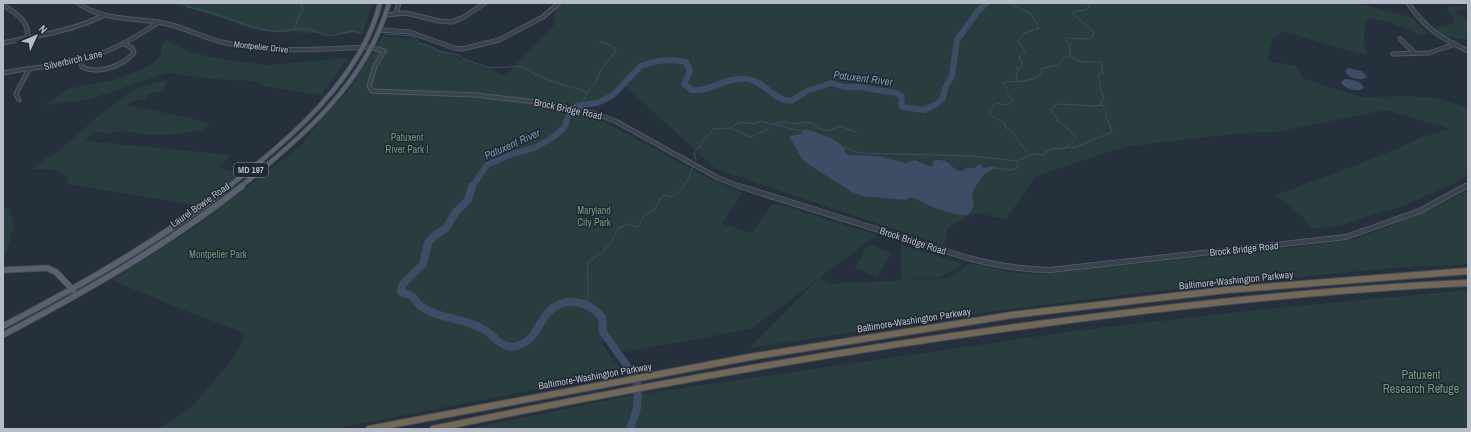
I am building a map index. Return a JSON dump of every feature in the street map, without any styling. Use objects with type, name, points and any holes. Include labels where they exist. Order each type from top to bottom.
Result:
[{"type":"highway","name":"Baltimore-Washington Parkway","points":[[369,429],[596,385],[835,342],[1052,310],[1242,289],[1468,271]]},
{"type":"highway","name":"Baltimore-Washington Parkway","points":[[433,429],[598,396],[876,347],[1091,317],[1322,292],[1468,283]]},
{"type":"main road","name":"Laurel Bowie Road","points":[[3,326],[72,289],[157,238],[215,198],[253,168],[313,113],[339,82],[361,49],[374,25],[380,3]]},
{"type":"main road","name":"Laurel Bowie Road","points":[[3,335],[77,294],[173,235],[229,196],[262,170],[304,131],[332,102],[362,64],[380,30],[389,3]]},
{"type":"main road","points":[[3,270],[47,268],[56,272],[77,294]]},
{"type":"street","name":"Montpelier Drive","points":[[78,3],[86,9],[103,16],[159,22],[224,43],[245,47],[292,51],[371,48]]},
{"type":"street","points":[[396,13],[399,3]]},
{"type":"street","points":[[386,15],[410,13],[439,21],[452,22],[462,18],[485,3]]},
{"type":"street","points":[[380,30],[410,32],[462,49],[499,40],[543,17],[559,3]]},
{"type":"street","points":[[1408,3],[1423,25],[1437,35],[1468,51]]},
{"type":"street","points":[[3,5],[27,25],[29,32],[26,37]]},
{"type":"street","points":[[3,42],[72,29],[103,16]]},
{"type":"street","name":"Silverbirch Lane","points":[[3,73],[80,60],[124,44],[159,22]]},
{"type":"street","points":[[1400,39],[1416,53]]},
{"type":"street","points":[[80,60],[82,67],[90,71],[119,64],[129,59],[134,53],[132,48],[124,44]]},
{"type":"street","points":[[1394,54],[1435,52],[1455,44]]},
{"type":"street","name":"Brock Bridge Road","points":[[371,48],[384,51],[376,66],[369,86],[370,90],[382,92],[476,94],[569,108],[600,115],[617,122],[711,174],[741,187],[970,259],[992,265],[1024,270],[1062,269],[1346,237],[1420,211],[1468,185]]},
{"type":"street","points":[[19,100],[16,94],[29,69]]},
{"type":"green space","points":[[172,3],[373,3],[362,34],[274,32],[251,29],[225,19]]},
{"type":"green space","points":[[564,3],[1356,3],[1414,18],[1416,23],[1428,33],[1421,35],[1389,22],[1370,18],[1365,22],[1364,42],[1367,56],[1282,31],[1278,36],[1273,38],[1267,59],[1272,62],[1295,66],[1304,79],[1364,97],[1409,96],[1436,98],[1468,107],[1468,175],[1451,185],[1400,207],[1341,225],[1313,229],[1302,216],[1275,195],[1399,148],[1419,138],[1451,129],[1386,110],[1276,132],[1242,133],[1130,146],[1036,176],[1006,219],[975,213],[947,228],[945,246],[716,169],[623,84],[612,95],[605,99],[593,104],[580,105],[570,112],[605,122],[714,181],[742,193],[722,224],[752,233],[773,203],[877,235],[820,277],[828,284],[950,278],[971,263],[1009,272],[1041,274],[1297,247],[1356,239],[1433,209],[1468,190],[1468,264],[1392,268],[1174,289],[1008,309],[749,348],[818,279],[751,329],[625,352],[610,343],[600,341],[614,361],[625,372],[333,429],[154,429],[165,425],[193,406],[231,361],[245,335],[240,331],[186,311],[112,280],[197,226],[303,144],[310,133],[344,95],[356,79],[383,35],[410,39],[505,76],[554,25],[555,9]]},
{"type":"green space","points":[[1468,5],[1468,9],[1456,11],[1455,13],[1468,19],[1468,40],[1447,37],[1436,29],[1436,27],[1450,25],[1454,19],[1447,9],[1449,7]]},
{"type":"green space","points":[[167,41],[190,52],[219,59],[266,65],[348,58],[321,95],[265,86],[254,81],[214,79],[167,73],[90,99],[45,105],[67,89],[115,80],[150,66],[161,55],[162,44]]},
{"type":"green space","points":[[167,80],[162,91],[147,94],[146,99],[132,101],[126,106],[172,114],[209,123],[202,130],[179,134],[153,135],[121,131],[111,133],[94,132],[85,141],[231,155],[219,167],[243,176],[204,206],[67,184],[69,178],[57,170],[32,169],[47,157],[54,155],[100,115],[129,93],[139,87]]},
{"type":"green space","points":[[3,207],[9,208],[14,226],[3,258]]},
{"type":"green space","points":[[868,244],[891,253],[878,277],[855,268]]},
{"type":"green space","points":[[901,245],[963,264],[939,278],[901,280]]},
{"type":"green space","name":"Patuxent Research Refuge","points":[[1468,290],[1468,429],[468,429],[628,396],[1074,331],[1256,310]]},
{"type":"water","points":[[1348,68],[1362,71],[1367,77],[1361,79],[1352,78],[1345,72]]},
{"type":"water","points":[[1345,79],[1356,81],[1364,88],[1358,90],[1349,89],[1341,83]]},
{"type":"water","points":[[804,129],[827,136],[838,142],[845,149],[844,152],[849,155],[878,156],[906,163],[915,160],[932,167],[934,160],[943,160],[959,171],[963,171],[966,168],[974,168],[980,164],[982,164],[982,168],[995,166],[995,168],[984,174],[974,189],[972,195],[974,206],[968,215],[946,212],[911,197],[905,200],[862,196],[852,192],[802,159],[789,136],[801,134]]},
{"type":"waterway","points":[[188,3],[188,7],[213,13],[255,28],[275,31],[295,29]]},
{"type":"waterway","points":[[295,29],[298,17],[303,9],[300,3]]},
{"type":"waterway","name":"Patuxent River","points":[[472,187],[487,165],[512,154],[534,148],[552,138],[564,128],[570,112],[576,106],[597,103],[612,96],[641,66],[657,61],[673,60],[686,62],[690,71],[684,84],[692,90],[705,89],[731,80],[747,79],[753,80],[778,97],[791,101],[807,91],[831,83],[844,87],[859,87],[896,93],[902,96],[901,104],[903,107],[924,110],[937,104],[943,98],[945,88],[952,76],[957,40],[978,11],[987,3]]},
{"type":"waterway","points":[[1012,3],[1011,4],[1031,14],[1039,28],[1025,33],[1018,40],[1025,52],[1019,57],[1023,65],[1021,68],[1016,68],[1019,71],[1016,75],[1017,80]]},
{"type":"waterway","points":[[1028,154],[1012,132],[1005,127],[1006,124],[990,115],[989,112],[995,103],[1008,105],[1013,100],[1006,92],[1007,89],[1003,84],[1004,82],[1023,81],[1037,77],[1041,74],[1041,69],[1057,65],[1064,58],[1070,55],[1070,44],[1065,40],[1067,38],[1089,39],[1094,35],[1093,31],[1073,14],[1074,11],[1086,10],[1089,7],[1087,3]]},
{"type":"waterway","points":[[295,29],[308,29],[325,35],[334,35],[354,31],[361,33]]},
{"type":"waterway","points":[[385,34],[410,36],[415,38],[419,43],[430,46],[439,51],[458,55],[464,59],[489,68],[522,66],[545,79],[587,92]]},
{"type":"waterway","points":[[587,92],[596,82],[600,71],[616,51],[613,47],[600,41]]},
{"type":"waterway","points":[[1070,56],[1081,62],[1101,62],[1103,73],[1098,74],[1101,91],[1104,97],[1100,105]]},
{"type":"waterway","points":[[582,105],[587,92]]},
{"type":"waterway","points":[[1065,148],[1073,142],[1076,136],[1058,121],[1051,109],[1058,104],[1100,105]]},
{"type":"waterway","points":[[1065,148],[1076,147],[1112,132],[1106,117],[1106,107],[1100,105]]},
{"type":"waterway","points":[[731,128],[740,122],[753,124],[761,121],[772,124]]},
{"type":"waterway","points":[[772,124],[781,122],[799,124],[803,122],[813,123],[818,128],[828,131],[840,126],[856,132]]},
{"type":"waterway","points":[[731,128],[750,137],[767,130],[772,124]]},
{"type":"waterway","points":[[772,124],[802,131]]},
{"type":"waterway","points":[[696,160],[694,151],[701,146],[703,139],[708,137],[713,129],[731,128]]},
{"type":"waterway","points":[[844,147],[859,153],[972,156],[1017,161]]},
{"type":"waterway","points":[[1017,161],[1033,154],[1045,155],[1045,152],[1052,149],[1065,148]]},
{"type":"waterway","points":[[994,168],[1012,170],[1018,167],[1017,161]]},
{"type":"waterway","points":[[586,303],[588,298],[587,272],[589,261],[603,252],[612,241],[618,228],[628,224],[636,227],[639,225],[644,216],[654,210],[663,195],[670,197],[682,189],[693,167]]},
{"type":"waterway","name":"Patuxent River","points":[[472,186],[468,200],[456,212],[446,228],[433,237],[428,243],[423,264],[402,285],[401,292],[412,296],[420,306],[436,314],[477,326],[502,344],[511,347],[522,344],[531,338],[547,314],[560,304],[575,302],[596,311],[602,317],[603,332],[635,377],[638,386],[637,408],[630,429]]},
{"type":"park label","name":"Patuxent River Park I","points":[[407,142]]},
{"type":"park label","name":"Maryland City Park","points":[[594,216]]},
{"type":"park label","name":"Montpelier Park","points":[[218,254]]}]
